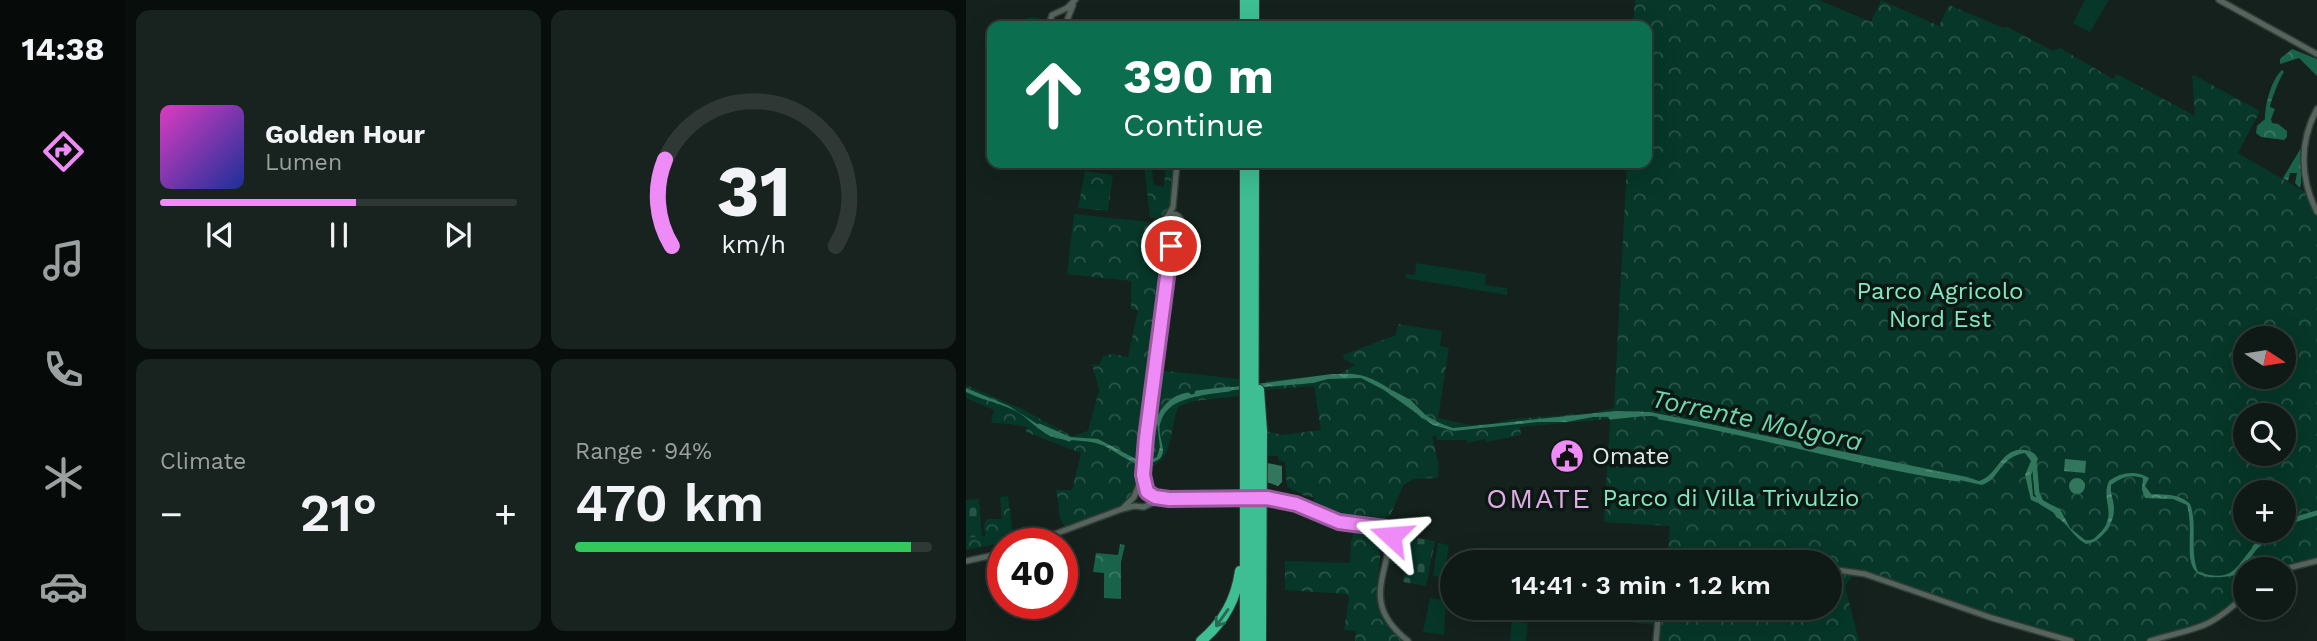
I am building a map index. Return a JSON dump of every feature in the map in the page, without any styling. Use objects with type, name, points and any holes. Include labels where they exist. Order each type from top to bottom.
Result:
[{"type":"highway","points":[[1245,0],[1245,21]]},
{"type":"highway","points":[[1254,3],[1254,21]]},
{"type":"highway","points":[[1245,168],[1253,381]]},
{"type":"highway","points":[[1253,641],[1254,168]]},
{"type":"highway","points":[[1201,641],[1223,618],[1235,593],[1240,571],[1241,501],[1253,392]]},
{"type":"highway","points":[[1253,392],[1262,431],[1261,641]]},
{"type":"highway","points":[[1241,501],[1245,641]]},
{"type":"street","points":[[1052,21],[1051,16],[1055,12],[1061,11],[1076,0]]},
{"type":"street","points":[[1066,21],[1076,0]]},
{"type":"street","points":[[2219,0],[2317,54]]},
{"type":"street","points":[[1061,11],[1072,21]]},
{"type":"street","points":[[2317,109],[2307,131],[2304,163],[2308,193],[2317,212]]},
{"type":"street","points":[[1139,507],[1135,503],[1135,495],[1143,475],[1171,246],[1172,229],[1164,220],[1174,201],[1177,168]]},
{"type":"street","points":[[1172,229],[1181,223],[1174,201]]},
{"type":"street","points":[[1169,214],[1178,215]]},
{"type":"street","points":[[1143,475],[1151,500],[1149,505]]},
{"type":"street","points":[[1122,509],[1142,490],[1169,499]]},
{"type":"street","points":[[1070,528],[1122,509],[1169,499],[1241,501],[1267,498],[1296,504],[1331,519],[1368,530],[1379,540],[1386,542],[1391,537]]},
{"type":"street","points":[[1354,525],[1385,528],[1390,531],[1391,537],[1382,566]]},
{"type":"street","points":[[1385,528],[1378,533],[1383,554],[1380,584],[1383,608],[1393,627],[1408,641]]},
{"type":"street","points":[[966,561],[987,556]]},
{"type":"street","points":[[2296,566],[2315,562]]},
{"type":"street","points":[[1842,571],[1885,581],[2023,628],[2071,641]]},
{"type":"street","points":[[2150,641],[2188,632],[2212,622],[2233,607]]},
{"type":"street","points":[[1656,641],[1658,620]]},
{"type":"green space","name":"Parco Agricolo Nord Est","points":[[1635,0],[1819,0],[1871,22],[1881,0],[1939,26],[1949,5],[2004,28],[2006,26],[2053,51],[2060,48],[2113,79],[2117,74],[2195,116],[2194,75],[2260,111],[2238,153],[2307,193],[2317,214],[2317,560],[2296,565],[2296,557],[2233,557],[2233,603],[2212,621],[2145,641],[2080,641],[2000,618],[1857,570],[1845,586],[1859,641],[1658,641],[1660,620],[1842,620],[1842,550],[1668,550],[1670,526],[1604,522],[1610,419],[1520,427],[1521,435],[1486,442],[1485,439],[1468,443],[1467,440],[1437,440],[1437,436],[1432,436],[1439,466],[1437,478],[1414,479],[1403,485],[1391,514],[1378,524],[1353,522],[1313,507],[1314,497],[1305,496],[1287,487],[1285,462],[1278,460],[1278,456],[1267,456],[1266,431],[1281,435],[1321,430],[1314,386],[1265,390],[1266,381],[1339,374],[1355,365],[1344,359],[1343,355],[1396,335],[1398,324],[1442,331],[1440,346],[1449,348],[1438,418],[1470,425],[1591,413],[1614,408],[1627,168],[1652,168],[1652,21],[1633,21]]},
{"type":"green space","points":[[2085,0],[2109,0],[2090,32],[2073,23]]},
{"type":"green space","points":[[1033,17],[1046,21],[1021,21]]},
{"type":"green space","points":[[2292,49],[2317,59],[2317,76],[2299,58],[2280,64],[2280,59]]},
{"type":"green space","points":[[2282,70],[2284,72],[2270,107],[2275,109],[2272,123],[2287,131],[2287,137],[2284,140],[2261,137],[2256,133],[2257,126],[2265,119],[2269,93]]},
{"type":"green space","points":[[2301,148],[2300,188],[2295,183],[2297,173],[2290,173],[2288,181],[2283,178]]},
{"type":"green space","points":[[1144,168],[1152,168],[1154,185],[1164,187],[1166,168],[1174,168],[1172,206],[1159,219],[1150,218]]},
{"type":"green space","points":[[1085,171],[1113,175],[1108,211],[1078,208]]},
{"type":"green space","points":[[1074,214],[1150,222],[1160,225],[1168,236],[1151,366],[1158,370],[1240,379],[1239,396],[1194,401],[1178,407],[1164,456],[1159,463],[1139,469],[1134,489],[1122,506],[1067,527],[1059,515],[1055,490],[1072,490],[1081,453],[1026,432],[1027,427],[991,423],[994,410],[966,398],[966,385],[1020,408],[1072,436],[1088,431],[1099,390],[1092,364],[1099,365],[1103,356],[1113,354],[1128,357],[1138,310],[1131,309],[1131,281],[1067,274]]},
{"type":"green space","points":[[1416,263],[1486,274],[1485,285],[1507,288],[1507,295],[1405,278],[1406,274],[1415,275]]},
{"type":"green space","points":[[1008,496],[1012,528],[987,528],[987,546],[966,550],[966,538],[985,536],[984,524],[987,519],[1002,519],[1000,497]]},
{"type":"green space","points":[[979,499],[982,537],[966,538],[966,500]]},
{"type":"green space","points":[[1355,528],[1369,533],[1380,550],[1377,593],[1380,604],[1405,641],[1355,641],[1356,631],[1344,630],[1349,599],[1347,594],[1285,590],[1285,561],[1350,563],[1351,541]]},
{"type":"green space","points":[[1399,536],[1411,537],[1406,565],[1386,563],[1393,542]]},
{"type":"green space","points":[[1411,537],[1435,541],[1426,586],[1403,582]]},
{"type":"green space","points":[[1438,543],[1449,545],[1448,550],[1440,550],[1440,577],[1433,576]]},
{"type":"green space","points":[[1120,544],[1125,545],[1121,562],[1121,599],[1104,598],[1104,573],[1093,572],[1096,553],[1118,555]]},
{"type":"green space","points":[[1430,598],[1440,599],[1440,620],[1445,620],[1444,635],[1423,632]]},
{"type":"green space","points":[[1622,620],[1653,620],[1653,625]]},
{"type":"green space","points":[[1512,621],[1528,623],[1526,641],[1510,641]]},
{"type":"water","name":"Torrente Molgora","points":[[1332,374],[1357,374],[1384,385],[1428,417],[1453,428],[1616,411],[1650,412],[1979,481],[1991,474],[2010,453],[2027,450],[2038,459],[2031,475],[2033,496],[2060,509],[2070,528],[2085,540],[2096,537],[2105,527],[2109,514],[2107,488],[2109,481],[2118,476],[2134,473],[2144,475],[2149,478],[2145,486],[2151,494],[2177,496],[2186,500],[2192,512],[2194,555],[2198,572],[2190,560],[2190,520],[2187,505],[2173,499],[2145,498],[2142,490],[2143,478],[2123,478],[2111,485],[2114,509],[2109,527],[2097,540],[2086,544],[2056,517],[2053,509],[2031,500],[2025,475],[2031,461],[2025,453],[2009,459],[1993,478],[1982,485],[1652,416],[1593,417],[1566,422],[1538,422],[1454,431],[1433,425],[1384,390],[1361,378],[1328,379],[1313,383],[1239,390],[1183,401],[1172,406],[1163,415],[1160,432],[1163,454],[1151,463],[1138,464],[1096,443],[1050,436],[1016,411],[966,392],[966,388],[1009,406],[1056,436],[1098,439],[1138,460],[1149,461],[1157,457],[1160,447],[1157,422],[1164,409],[1182,396]]},
{"type":"water","points":[[2065,459],[2086,461],[2085,473],[2064,471]]},
{"type":"water","points":[[1267,463],[1282,466],[1282,482],[1278,486],[1267,482]]},
{"type":"water","points":[[2077,478],[2083,480],[2083,492],[2077,494],[2071,492],[2069,486],[2071,480]]},
{"type":"water","name":"Torrente Molgora","points":[[2257,543],[2261,544],[2251,557],[2245,557]]},
{"type":"water","name":"Torrente Molgora","points":[[2233,570],[2233,575],[2215,577],[2198,572],[2221,576]]},
{"type":"waterway","name":"Torrente Molgora","points":[[1197,393],[1229,389]]},
{"type":"waterway","name":"Torrente Molgora","points":[[1392,393],[1409,402],[1423,416]]},
{"type":"waterway","name":"Torrente Molgora","points":[[1158,422],[1169,404],[1188,395]]},
{"type":"waterway","name":"Torrente Molgora","points":[[1611,417],[1639,414]]},
{"type":"waterway","name":"Torrente Molgora","points":[[1660,417],[1958,479]]},
{"type":"waterway","name":"Torrente Molgora","points":[[1039,426],[1069,439]]},
{"type":"waterway","name":"Torrente Molgora","points":[[2034,460],[2037,493],[2041,502],[2059,513]]},
{"type":"waterway","name":"Torrente Molgora","points":[[2296,519],[2317,513]]},
{"type":"waterway","name":"Torrente Molgora","points":[[2255,547],[2260,543]]},
{"type":"place","name":"Omate","points":[[1567,456]]},
{"type":"district","name":"OMATE","points":[[1539,498]]},
{"type":"route","points":[[1171,246],[1146,438],[1143,475],[1147,492],[1155,497],[1169,499],[1281,500],[1339,522],[1385,528],[1390,531],[1391,536]]},
{"type":"park label","name":"Parco di Villa Trivulzio","points":[[1731,498]]}]
